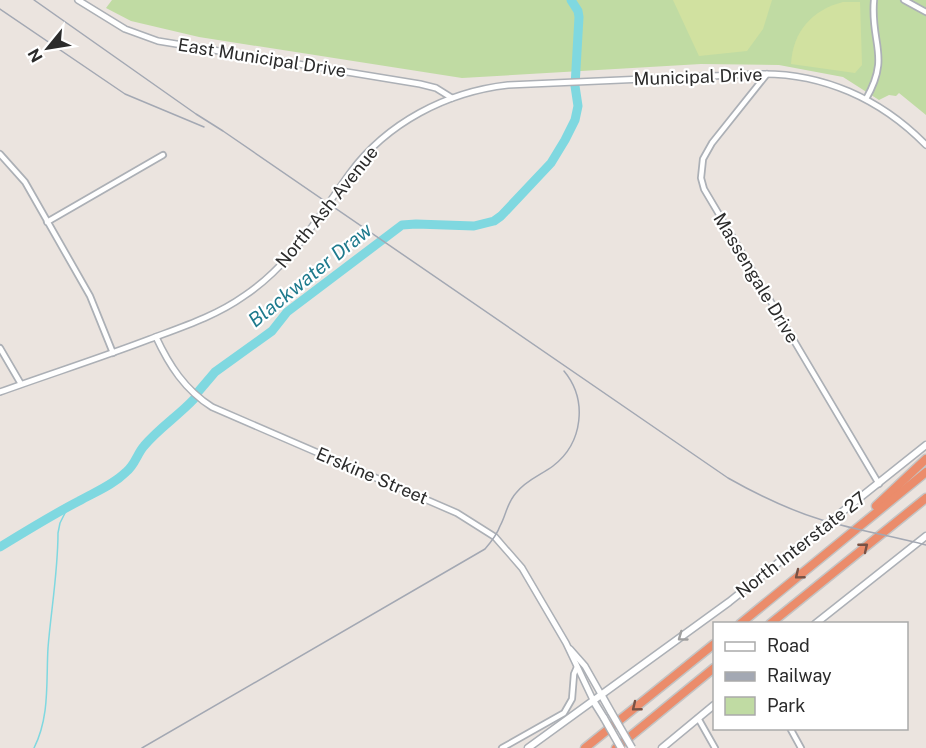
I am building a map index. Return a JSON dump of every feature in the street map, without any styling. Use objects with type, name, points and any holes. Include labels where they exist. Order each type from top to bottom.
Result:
[{"type":"highway","points":[[820,558],[926,459]]},
{"type":"highway","points":[[742,622],[926,472]]},
{"type":"highway","points":[[772,622],[926,500]]},
{"type":"highway","points":[[583,748],[713,645]]},
{"type":"highway","points":[[616,748],[713,669]]},
{"type":"main road","name":"North Interstate 27","points":[[528,748],[729,602],[926,445]]},
{"type":"main road","points":[[818,622],[926,536]]},
{"type":"main road","name":"Erskine Street","points":[[602,696],[632,748]]},
{"type":"main road","name":"Erskine Street","points":[[594,702],[621,748]]},
{"type":"main road","points":[[662,748],[713,706]]},
{"type":"street","name":"East Municipal Drive","points":[[78,0],[125,29],[158,40],[420,84],[436,88],[452,98]]},
{"type":"street","points":[[866,99],[876,80],[880,64],[874,23],[874,0]]},
{"type":"street","points":[[904,0],[926,12]]},
{"type":"street","name":"Municipal Drive","points":[[452,98],[493,87],[767,74],[791,75],[825,82],[866,99],[905,125],[926,145]]},
{"type":"street","name":"Massengale Drive","points":[[767,74],[712,143],[703,159],[701,178],[704,189],[879,484]]},
{"type":"street","name":"North Ash Avenue","points":[[0,392],[207,318],[244,296],[261,283],[299,245],[351,172],[375,146],[407,120],[452,98]]},
{"type":"street","points":[[0,154],[25,182],[90,296],[113,353]]},
{"type":"street","points":[[47,222],[163,155]]},
{"type":"street","name":"Erskine Street","points":[[156,337],[169,364],[184,384],[212,407],[457,513],[484,529],[503,545],[522,568],[566,643],[594,702]]},
{"type":"street","points":[[0,348],[21,384]]},
{"type":"street","name":"Erskine Street","points":[[566,643],[585,666],[602,696]]},
{"type":"street","points":[[502,748],[564,713],[572,699],[574,674],[577,667]]},
{"type":"street","points":[[698,718],[715,748]]},
{"type":"street","points":[[791,730],[801,748]]},
{"type":"green space","points":[[112,0],[926,0],[926,115],[899,93],[896,96],[889,95],[879,100],[843,77],[779,65],[701,64],[462,78],[199,37],[131,21],[106,8]]},
{"type":"green space","points":[[673,0],[772,0],[763,29],[747,51],[699,56]]},
{"type":"green space","points":[[843,2],[860,2],[862,65],[855,73],[791,64],[796,42],[806,24],[822,10]]},
{"type":"waterway","name":"Blackwater Draw","points":[[198,392],[215,372],[272,331],[287,312],[402,225],[474,226],[494,221],[501,216],[551,163],[575,120],[578,106],[575,86],[579,17],[571,0]]},
{"type":"waterway","name":"Blackwater Draw","points":[[0,547],[121,477],[132,466],[150,440],[194,399]]},
{"type":"waterway","points":[[34,748],[45,711],[58,533],[68,507]]},
{"type":"railway","points":[[34,0],[196,114],[728,478],[774,502],[810,516],[926,545]]},
{"type":"railway","points":[[0,9],[125,94],[204,127]]},
{"type":"railway","points":[[142,748],[485,549],[492,541],[513,497],[520,488],[553,466],[571,446],[579,421],[579,408],[572,382],[564,371]]}]
